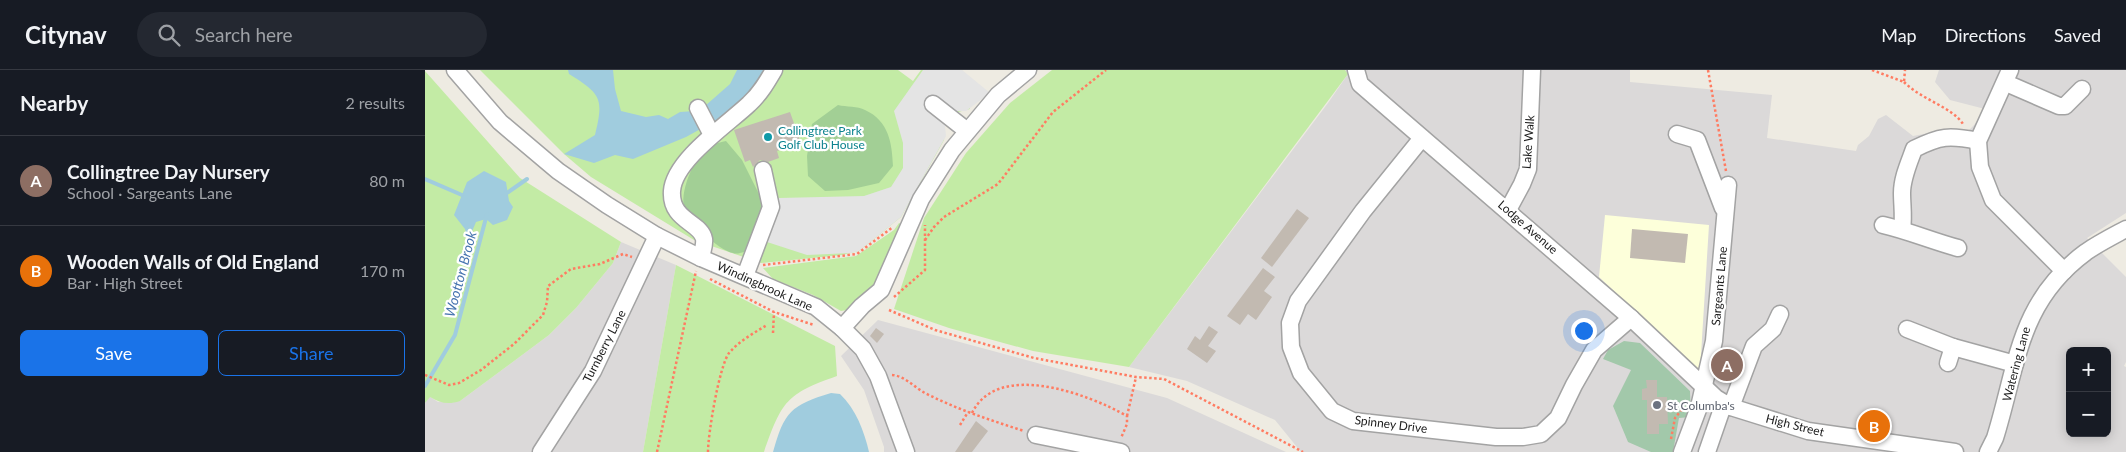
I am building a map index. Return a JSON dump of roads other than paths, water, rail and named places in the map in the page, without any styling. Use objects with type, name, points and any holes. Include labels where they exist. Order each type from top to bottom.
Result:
[{"type":"street","name":"Windingbrook Lane","points":[[455,70],[500,122],[558,171],[607,206],[699,264],[745,276],[816,307],[842,328],[863,349],[878,376],[906,452]]},
{"type":"street","points":[[699,264],[704,239],[701,233],[680,215],[675,208],[672,190],[681,170],[710,131],[750,103],[774,70]]},
{"type":"street","points":[[842,328],[862,306],[881,290],[921,199],[934,175],[966,130],[998,96],[1029,70]]},
{"type":"street","name":"Lodge Avenue","points":[[1356,70],[1360,84],[1631,318],[1702,386]]},
{"type":"street","name":"Lake Walk","points":[[1508,210],[1523,184],[1528,169],[1532,70]]},
{"type":"street","points":[[2064,271],[1993,200],[1980,167],[1978,140],[2008,76],[2059,106],[2065,106],[2082,89]]},
{"type":"street","points":[[933,104],[966,130]]},
{"type":"street","points":[[698,108],[710,131]]},
{"type":"street","points":[[1677,134],[1697,140],[1725,215]]},
{"type":"street","points":[[1901,229],[1904,215],[1902,191],[1905,173],[1914,149],[1931,140],[1953,136],[1978,140]]},
{"type":"street","name":"Spinney Drive","points":[[1422,138],[1363,211],[1298,301],[1295,308],[1290,324],[1291,347],[1301,373],[1332,411],[1353,421],[1497,437],[1523,437],[1541,434],[1558,418],[1594,350],[1631,318]]},
{"type":"street","points":[[745,276],[771,207],[763,170]]},
{"type":"street","name":"Sargeants Lane","points":[[1682,452],[1699,407],[1702,386],[1714,341],[1728,185]]},
{"type":"street","points":[[1883,225],[1923,235],[1933,241],[1958,248]]},
{"type":"street","name":"Watering Lane","points":[[1988,452],[2001,420],[2024,332],[2033,309],[2046,290],[2088,250],[2126,229]]},
{"type":"street","name":"Turnberry Lane","points":[[541,452],[593,371],[657,236]]},
{"type":"street","points":[[1707,452],[1754,346],[1773,329],[1780,314]]},
{"type":"street","points":[[1907,329],[1953,347],[2015,364]]},
{"type":"street","points":[[1948,363],[1953,347]]},
{"type":"street","name":"High Street","points":[[1702,386],[1728,405],[1808,431],[1955,452]]},
{"type":"street","points":[[1036,435],[1119,451]]},
{"type":"water","points":[[568,70],[613,70],[615,89],[621,111],[646,117],[659,115],[668,119],[680,112],[695,111],[705,106],[730,84],[737,70],[765,70],[761,82],[724,116],[686,137],[633,159],[615,155],[594,163],[564,154],[595,135],[599,113],[599,105],[594,92],[569,74]]},
{"type":"water","points":[[484,171],[506,182],[509,201],[513,207],[507,220],[493,225],[486,219],[476,222],[468,241],[465,229],[454,215],[467,182]]},
{"type":"water","points":[[831,393],[840,394],[851,406],[862,428],[869,452],[773,452],[781,428],[791,412],[798,406]]},
{"type":"waterway","points":[[425,179],[462,195]]},
{"type":"waterway","name":"Wootton Brook","points":[[504,195],[527,179]]},
{"type":"waterway","name":"Wootton Brook","points":[[425,386],[455,335],[487,214]]},
{"type":"place","name":"Collingtree Park Golf Club House","points":[[768,137]]},
{"type":"place","name":"Collingtree Day Nursery","points":[[1727,365]]},
{"type":"place","name":"St Columba's","points":[[1657,405]]},
{"type":"place","name":"Wooden Walls of Old England","points":[[1874,426]]}]
